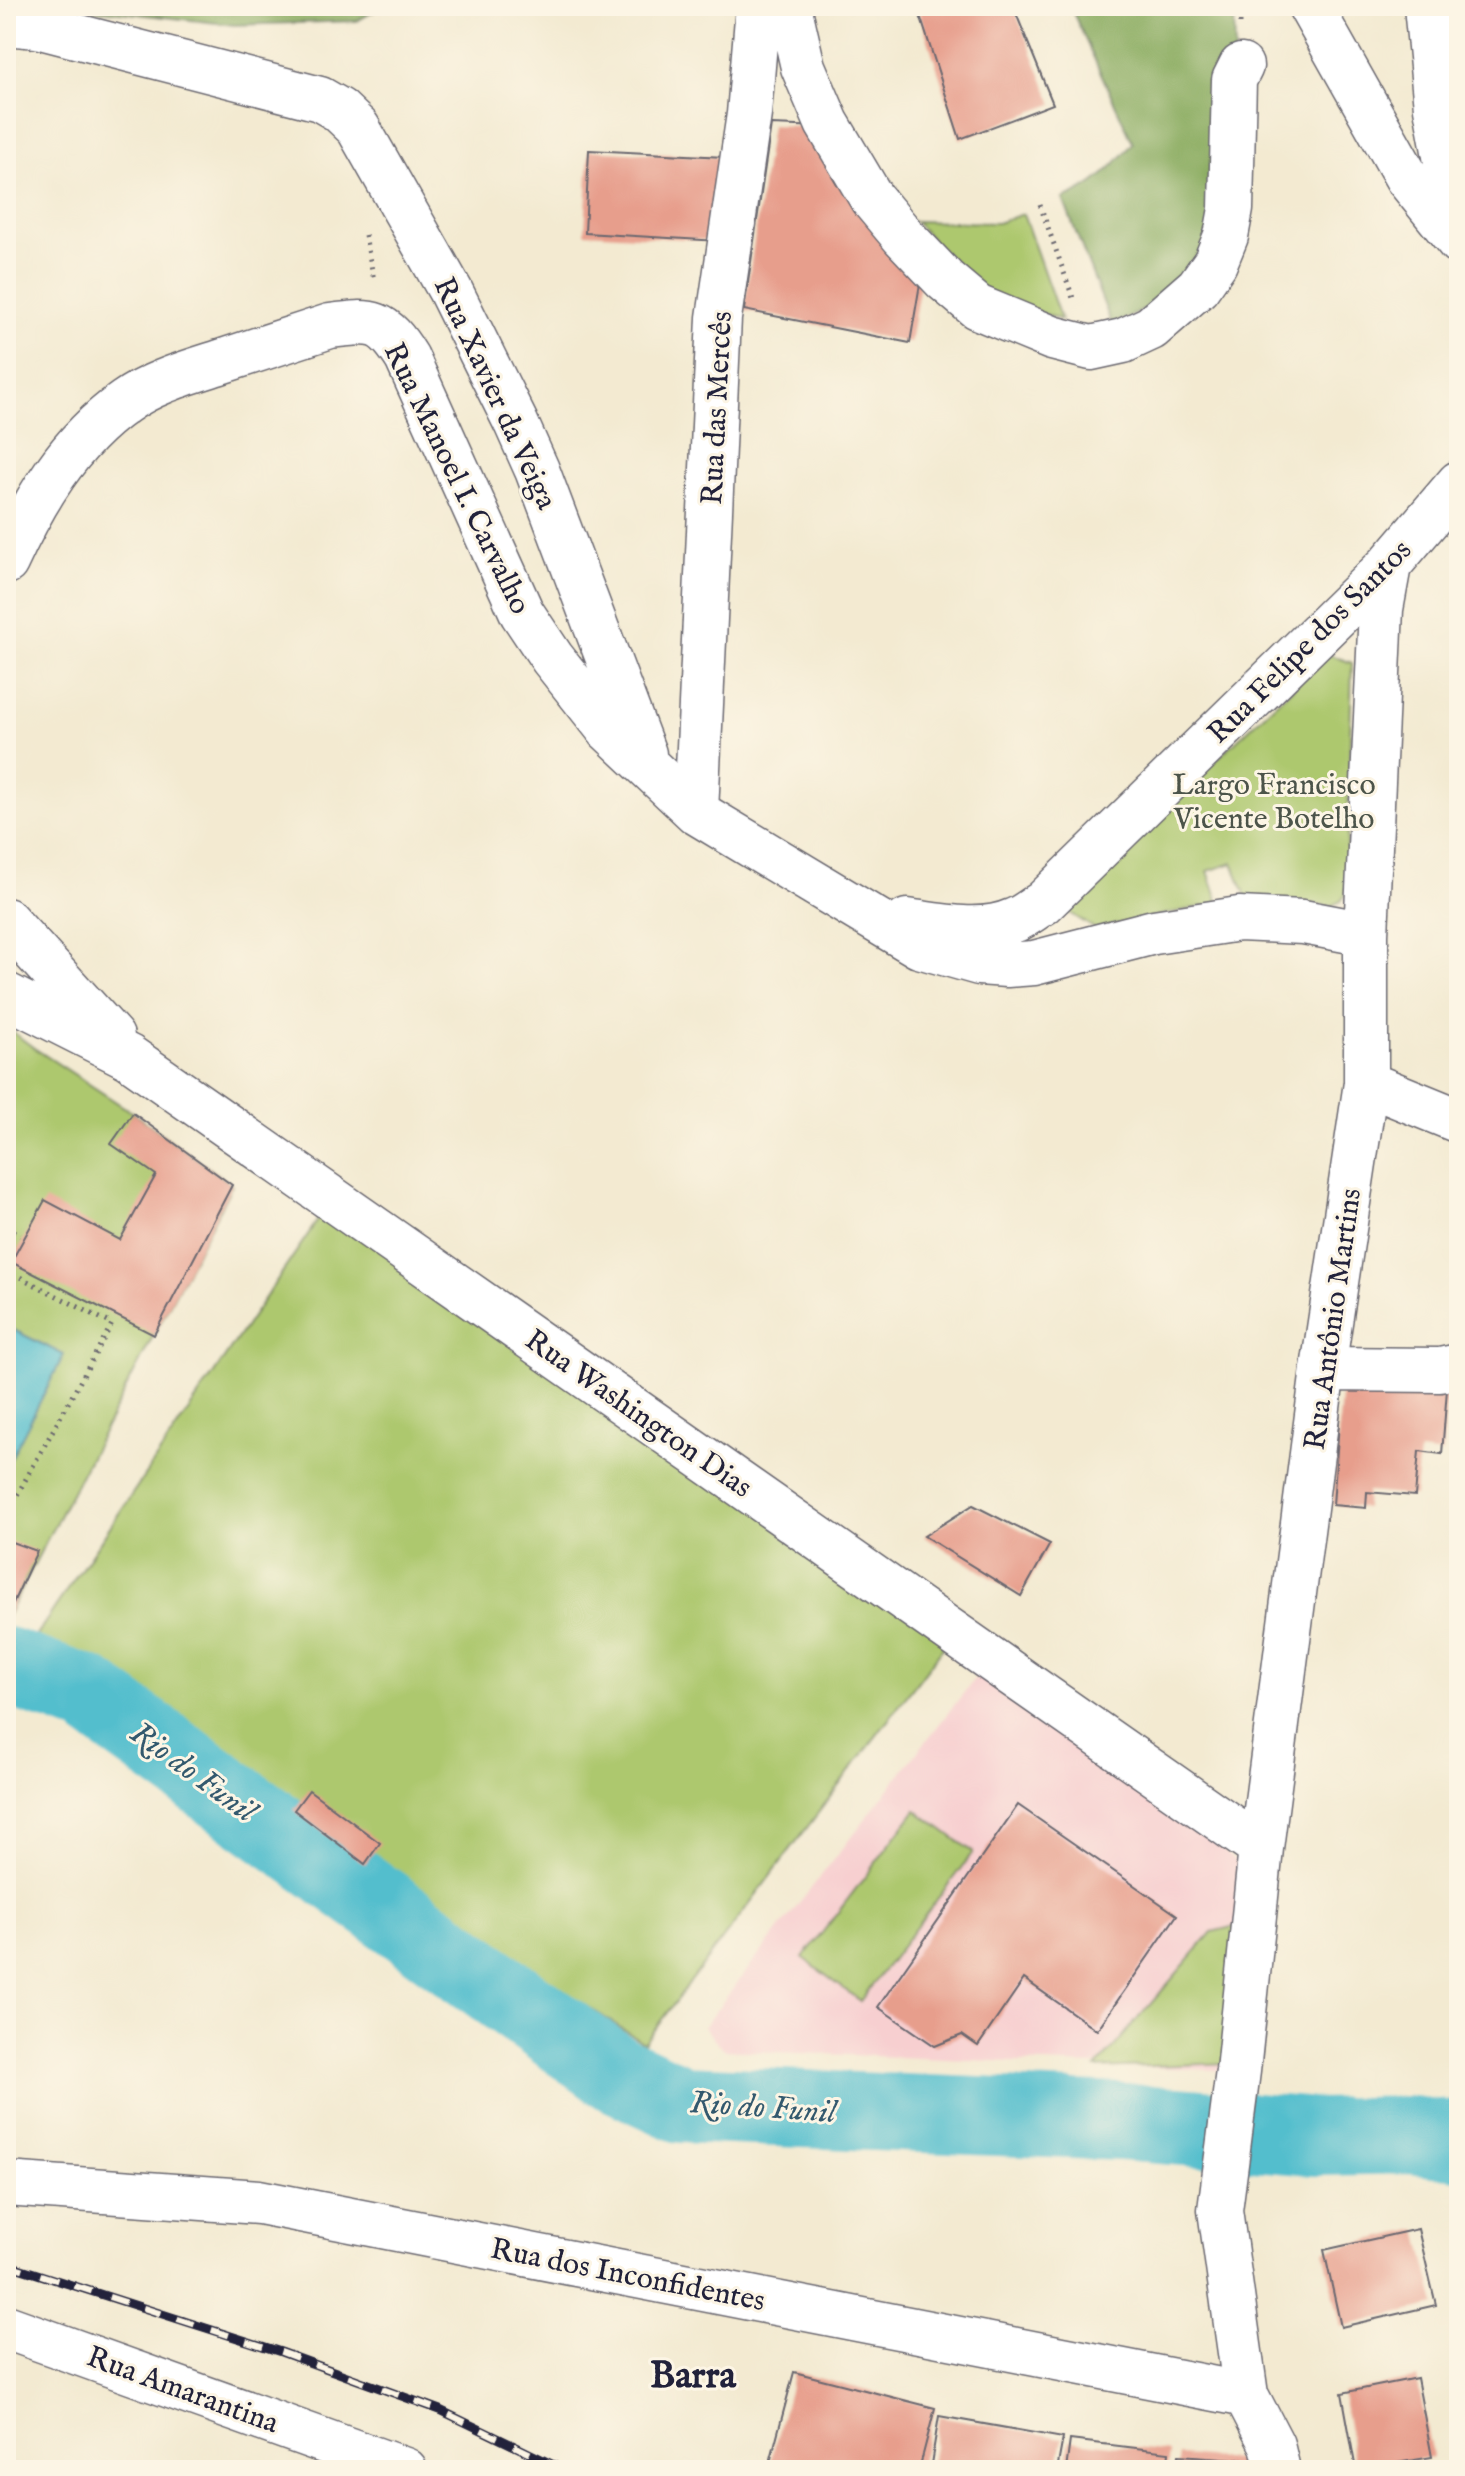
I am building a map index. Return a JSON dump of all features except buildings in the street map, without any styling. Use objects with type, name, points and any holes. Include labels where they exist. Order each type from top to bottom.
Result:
[{"type":"street","name":"Rua das Mercês","points":[[696,812],[719,318],[749,114],[758,6]]},
{"type":"street","points":[[789,6],[803,67],[827,123],[872,199],[903,236],[945,280],[977,307],[1052,338],[1091,348],[1123,341],[1151,328],[1198,287],[1215,263],[1226,236],[1231,209],[1234,80],[1241,66]]},
{"type":"street","points":[[1310,6],[1407,178],[1459,242]]},
{"type":"street","points":[[1426,6],[1436,107],[1459,232]]},
{"type":"street","name":"Rua Xavier da Veiga","points":[[6,23],[37,26],[320,99],[339,110],[358,128],[450,290],[526,446],[651,772],[696,812],[919,946],[979,963],[1034,963],[1154,932],[1239,919],[1303,922],[1366,934]]},
{"type":"street","name":"Rua Manoel I. Carvalho","points":[[6,562],[29,513],[62,463],[97,425],[126,401],[167,379],[330,326],[361,324],[383,328],[394,337],[407,358],[522,613],[580,695],[609,730],[651,772]]},
{"type":"street","name":"Rua Felipe dos Santos","points":[[869,915],[952,928],[983,927],[1014,921],[1043,903],[1389,565],[1459,483]]},
{"type":"street","name":"Rua Antônio Martins","points":[[1288,2467],[1272,2445],[1246,2395],[1220,2210],[1261,1848],[1323,1369],[1366,1083],[1366,934],[1381,609],[1389,565]]},
{"type":"street","points":[[6,920],[129,1057]]},
{"type":"street","name":"Rua Washington Dias","points":[[6,995],[129,1057],[1261,1848]]},
{"type":"street","points":[[1366,1083],[1459,1121]]},
{"type":"street","points":[[1323,1369],[1440,1370],[1459,1366]]},
{"type":"street","name":"Rua dos Inconfidentes","points":[[6,2184],[259,2202],[1246,2395]]},
{"type":"street","name":"Rua Amarantina","points":[[6,2327],[405,2470]]},
{"type":"path","points":[[1040,205],[1091,348]]},
{"type":"path","points":[[6,1228],[20,1236]]},
{"type":"path","points":[[6,1270],[112,1324],[6,1515]]},
{"type":"shaded area","points":[[987,1663],[1259,1879],[1238,2071],[725,2050],[703,2027]]},
{"type":"green space","points":[[6,6],[383,6],[357,21],[234,25],[103,10],[9,20]]},
{"type":"green space","points":[[1070,6],[1234,6],[1235,57],[1206,247],[1151,307],[1112,325],[1063,199],[1102,176],[1133,143]]},
{"type":"green space","points":[[1023,214],[1061,320],[984,293],[914,221],[997,223]]},
{"type":"green space","name":"Largo Francisco Vicente Botelho","points":[[1328,654],[1352,663],[1346,894],[1341,901],[1331,906],[1247,899],[1233,863],[1208,871],[1219,903],[1095,929],[1061,907]]},
{"type":"green space","points":[[6,1027],[232,1185],[6,1618]]},
{"type":"green space","points":[[330,1202],[958,1628],[644,2043],[29,1646]]},
{"type":"green space","points":[[916,1810],[973,1852],[860,2001],[803,1958]]},
{"type":"green space","points":[[1244,1924],[1232,2063],[1096,2068],[1212,1932]]},
{"type":"water","points":[[6,1326],[64,1355],[6,1468]]},
{"type":"waterway","name":"Rio do Funil","points":[[6,1666],[88,1695],[615,2073],[682,2104],[1122,2122],[1317,2137],[1411,2135],[1459,2141]]},
{"type":"railway","points":[[6,2264],[281,2352],[440,2410],[564,2470]]},
{"type":"district","name":"Barra","points":[[693,2374]]}]
